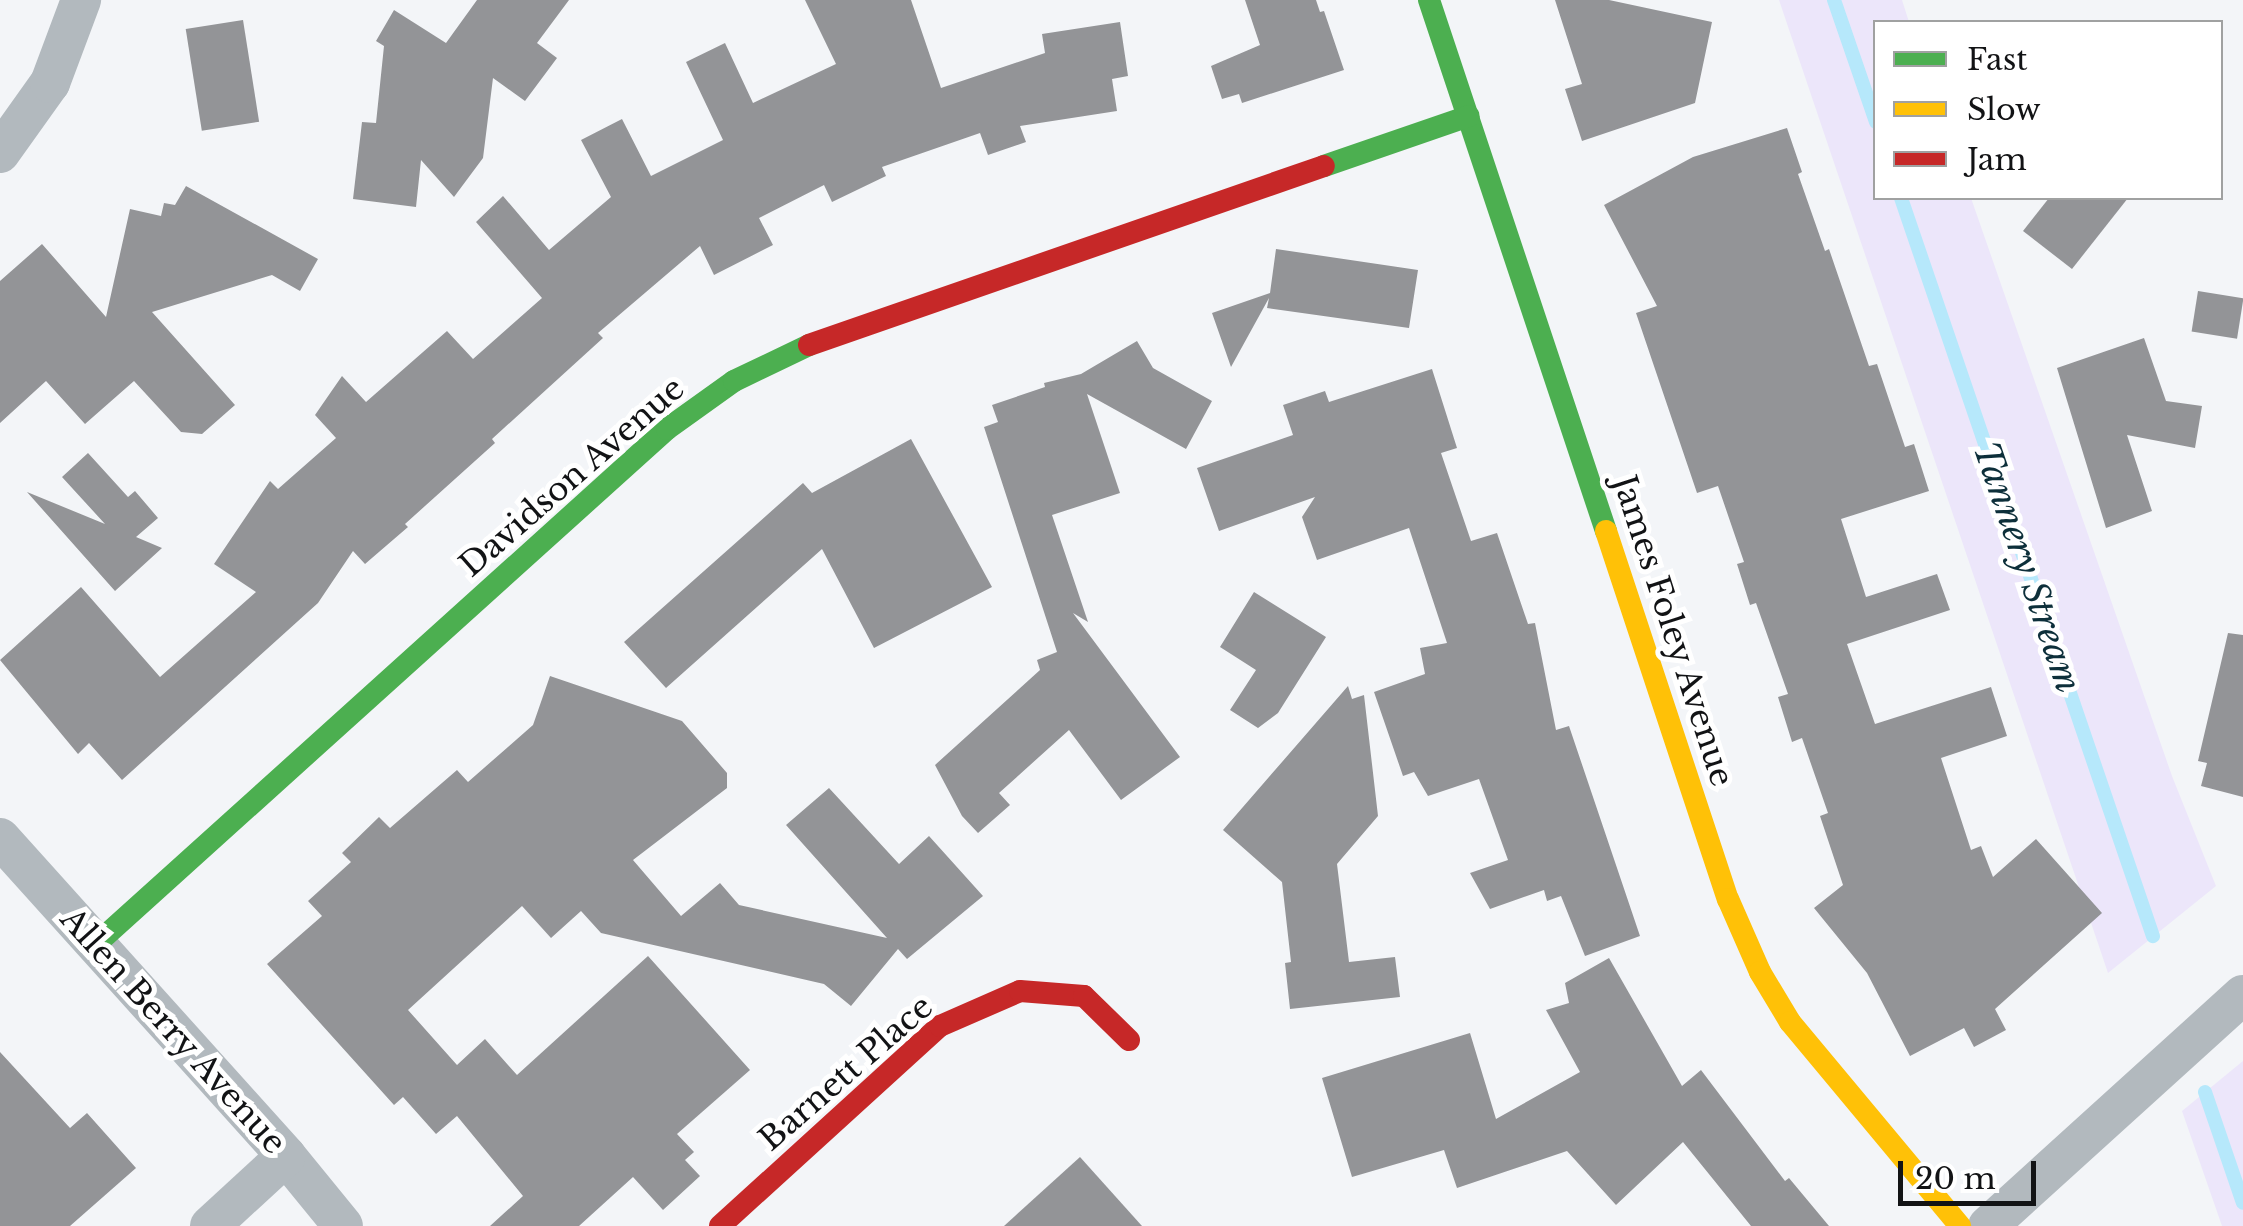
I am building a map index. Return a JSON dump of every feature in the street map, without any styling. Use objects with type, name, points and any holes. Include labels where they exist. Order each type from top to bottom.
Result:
[{"type":"street","points":[[0,153],[50,82],[82,0]]},
{"type":"street","name":"James Foley Avenue","points":[[1429,0],[1728,899],[1760,972],[1811,1049],[1960,1226]]},
{"type":"street","name":"Davidson Avenue","points":[[96,945],[667,429],[734,382],[843,330],[1468,116]]},
{"type":"street","name":"Allen Berry Avenue","points":[[0,838],[286,1156],[343,1226]]},
{"type":"street","name":"Barnett Place","points":[[720,1226],[940,1026],[1020,991],[1068,994],[1084,996],[1129,1040]]},
{"type":"street","points":[[1988,1226],[2243,996]]},
{"type":"street","points":[[210,1226],[286,1156]]},
{"type":"shaded area","points":[[1779,0],[1902,0],[1908,20],[1873,20],[1873,200],[1972,200],[2172,776],[2216,886],[2108,973]]},
{"type":"shaded area","points":[[2243,1061],[2243,1226],[2222,1226],[2182,1111]]},
{"type":"building","points":[[477,0],[569,0],[537,43],[557,58],[525,101],[493,78],[483,158],[454,197],[421,160],[416,207],[353,199],[362,122],[376,123],[384,46],[376,41],[394,10],[446,43]]},
{"type":"building","points":[[805,0],[911,0],[941,88],[1045,53],[1042,34],[1120,22],[1128,76],[1112,79],[1117,111],[1020,126],[1026,142],[988,155],[980,133],[882,167],[886,176],[832,202],[824,185],[759,218],[773,245],[714,275],[700,246],[598,333],[603,338],[492,439],[495,443],[405,524],[408,527],[365,564],[353,551],[318,603],[122,780],[89,743],[78,754],[0,660],[81,587],[160,677],[256,592],[214,564],[270,481],[278,489],[336,438],[315,415],[342,376],[366,402],[447,331],[473,359],[542,298],[476,222],[503,196],[549,250],[611,197],[581,140],[622,119],[651,176],[723,140],[686,62],[725,43],[753,103],[836,64]]},
{"type":"building","points":[[1245,0],[1316,0],[1320,12],[1324,11],[1344,70],[1242,103],[1239,94],[1222,99],[1211,66],[1260,45]]},
{"type":"building","points":[[1555,0],[1609,0],[1712,22],[1695,103],[1582,141],[1565,89],[1582,84]]},
{"type":"building","points":[[243,20],[259,122],[202,131],[186,29]]},
{"type":"building","points":[[1787,128],[1802,172],[1798,174],[1825,251],[1829,249],[1869,366],[1877,364],[1905,447],[1914,444],[1929,491],[1841,519],[1866,597],[1937,574],[1950,610],[1847,644],[1875,724],[1991,687],[2007,736],[1941,758],[1971,850],[1981,846],[1993,877],[2036,839],[2102,913],[1995,1009],[2006,1030],[1974,1047],[1964,1028],[1910,1056],[1867,973],[1814,908],[1843,885],[1820,816],[1828,813],[1802,738],[1792,742],[1778,697],[1788,694],[1756,603],[1750,605],[1737,564],[1744,562],[1718,486],[1697,493],[1636,313],[1657,306],[1604,205],[1693,157]]},
{"type":"building","points":[[186,186],[318,259],[300,291],[272,275],[152,312],[235,405],[202,434],[181,432],[134,381],[85,424],[46,381],[0,423],[0,281],[42,244],[106,317],[130,209],[161,216],[164,203],[175,205]]},
{"type":"building","points":[[2047,200],[2126,200],[2072,269],[2023,231]]},
{"type":"building","points":[[1276,249],[1418,270],[1409,328],[1267,308],[1269,298],[1231,367],[1212,313],[1270,293]]},
{"type":"building","points":[[2198,291],[2243,298],[2237,339],[2192,331]]},
{"type":"building","points":[[2144,338],[2166,401],[2202,406],[2195,448],[2127,435],[2152,511],[2106,528],[2057,368]]},
{"type":"building","points":[[1137,341],[1153,368],[1212,401],[1186,449],[1087,394],[1120,493],[1052,515],[1088,622],[1073,613],[1180,757],[1121,800],[1069,730],[999,793],[1010,805],[978,833],[962,816],[935,765],[1040,670],[1037,660],[1057,652],[984,427],[998,422],[992,405],[1045,387],[1044,383],[1081,374]]},
{"type":"building","points":[[1432,369],[1457,448],[1441,453],[1471,541],[1497,533],[1528,624],[1535,623],[1556,730],[1569,726],[1640,936],[1585,956],[1561,896],[1547,901],[1544,890],[1490,909],[1470,873],[1508,860],[1479,779],[1428,796],[1414,772],[1403,776],[1374,692],[1425,674],[1420,648],[1447,643],[1409,528],[1317,560],[1302,517],[1315,497],[1219,531],[1197,468],[1293,435],[1283,405],[1325,391],[1329,402]]},
{"type":"building","points":[[911,439],[992,587],[874,648],[822,549],[666,688],[624,642],[803,483],[812,493]]},
{"type":"building","points":[[88,453],[128,497],[135,491],[158,518],[136,537],[162,548],[115,591],[27,492],[105,524],[62,477]]},
{"type":"building","points":[[1254,592],[1326,637],[1278,713],[1258,728],[1230,710],[1256,670],[1220,647]]},
{"type":"building","points":[[2228,633],[2243,635],[2243,797],[2201,786],[2207,763],[2198,761]]},
{"type":"building","points":[[550,676],[682,721],[727,773],[727,788],[633,860],[681,916],[720,883],[739,905],[887,938],[786,825],[829,788],[899,864],[929,836],[983,896],[907,959],[898,949],[851,1006],[824,984],[601,933],[581,911],[551,938],[522,906],[408,1010],[457,1065],[485,1039],[517,1075],[648,956],[750,1070],[677,1134],[694,1152],[685,1160],[700,1176],[663,1210],[633,1177],[579,1226],[490,1226],[523,1196],[457,1116],[436,1134],[403,1097],[394,1105],[267,964],[322,916],[308,901],[351,862],[342,853],[379,817],[390,828],[457,770],[468,782],[533,725]]},
{"type":"building","points":[[1348,686],[1352,699],[1364,695],[1378,816],[1337,864],[1349,962],[1395,957],[1400,997],[1290,1009],[1285,963],[1291,962],[1282,882],[1223,830]]},
{"type":"building","points":[[1609,958],[1682,1086],[1701,1070],[1785,1181],[1789,1178],[1829,1226],[1751,1226],[1683,1142],[1616,1205],[1567,1151],[1457,1188],[1444,1150],[1352,1177],[1322,1078],[1470,1033],[1496,1119],[1580,1072],[1546,1010],[1569,1003],[1565,983]]},
{"type":"building","points":[[0,1052],[70,1128],[87,1113],[136,1168],[70,1226],[0,1226]]},
{"type":"building","points":[[1080,1157],[1142,1226],[1004,1226]]},
{"type":"waterway","name":"Tannery Stream","points":[[1834,0],[1873,113]]},
{"type":"waterway","name":"Tannery Stream","points":[[1902,200],[2153,936]]},
{"type":"waterway","name":"Tannery Stream","points":[[2205,1092],[2243,1203]]},
{"type":"traffic: fast","points":[[1429,0],[1606,531]]},
{"type":"traffic: fast","points":[[1324,166],[1469,116]]},
{"type":"traffic: fast","points":[[95,945],[667,429],[734,381],[809,345]]},
{"type":"traffic: slow","points":[[1606,531],[1728,899],[1760,972],[1790,1022],[1960,1226]]},
{"type":"traffic: jam","points":[[809,345],[1324,166]]},
{"type":"traffic: jam","points":[[720,1226],[940,1026],[1020,991],[1084,996],[1129,1040]]}]
